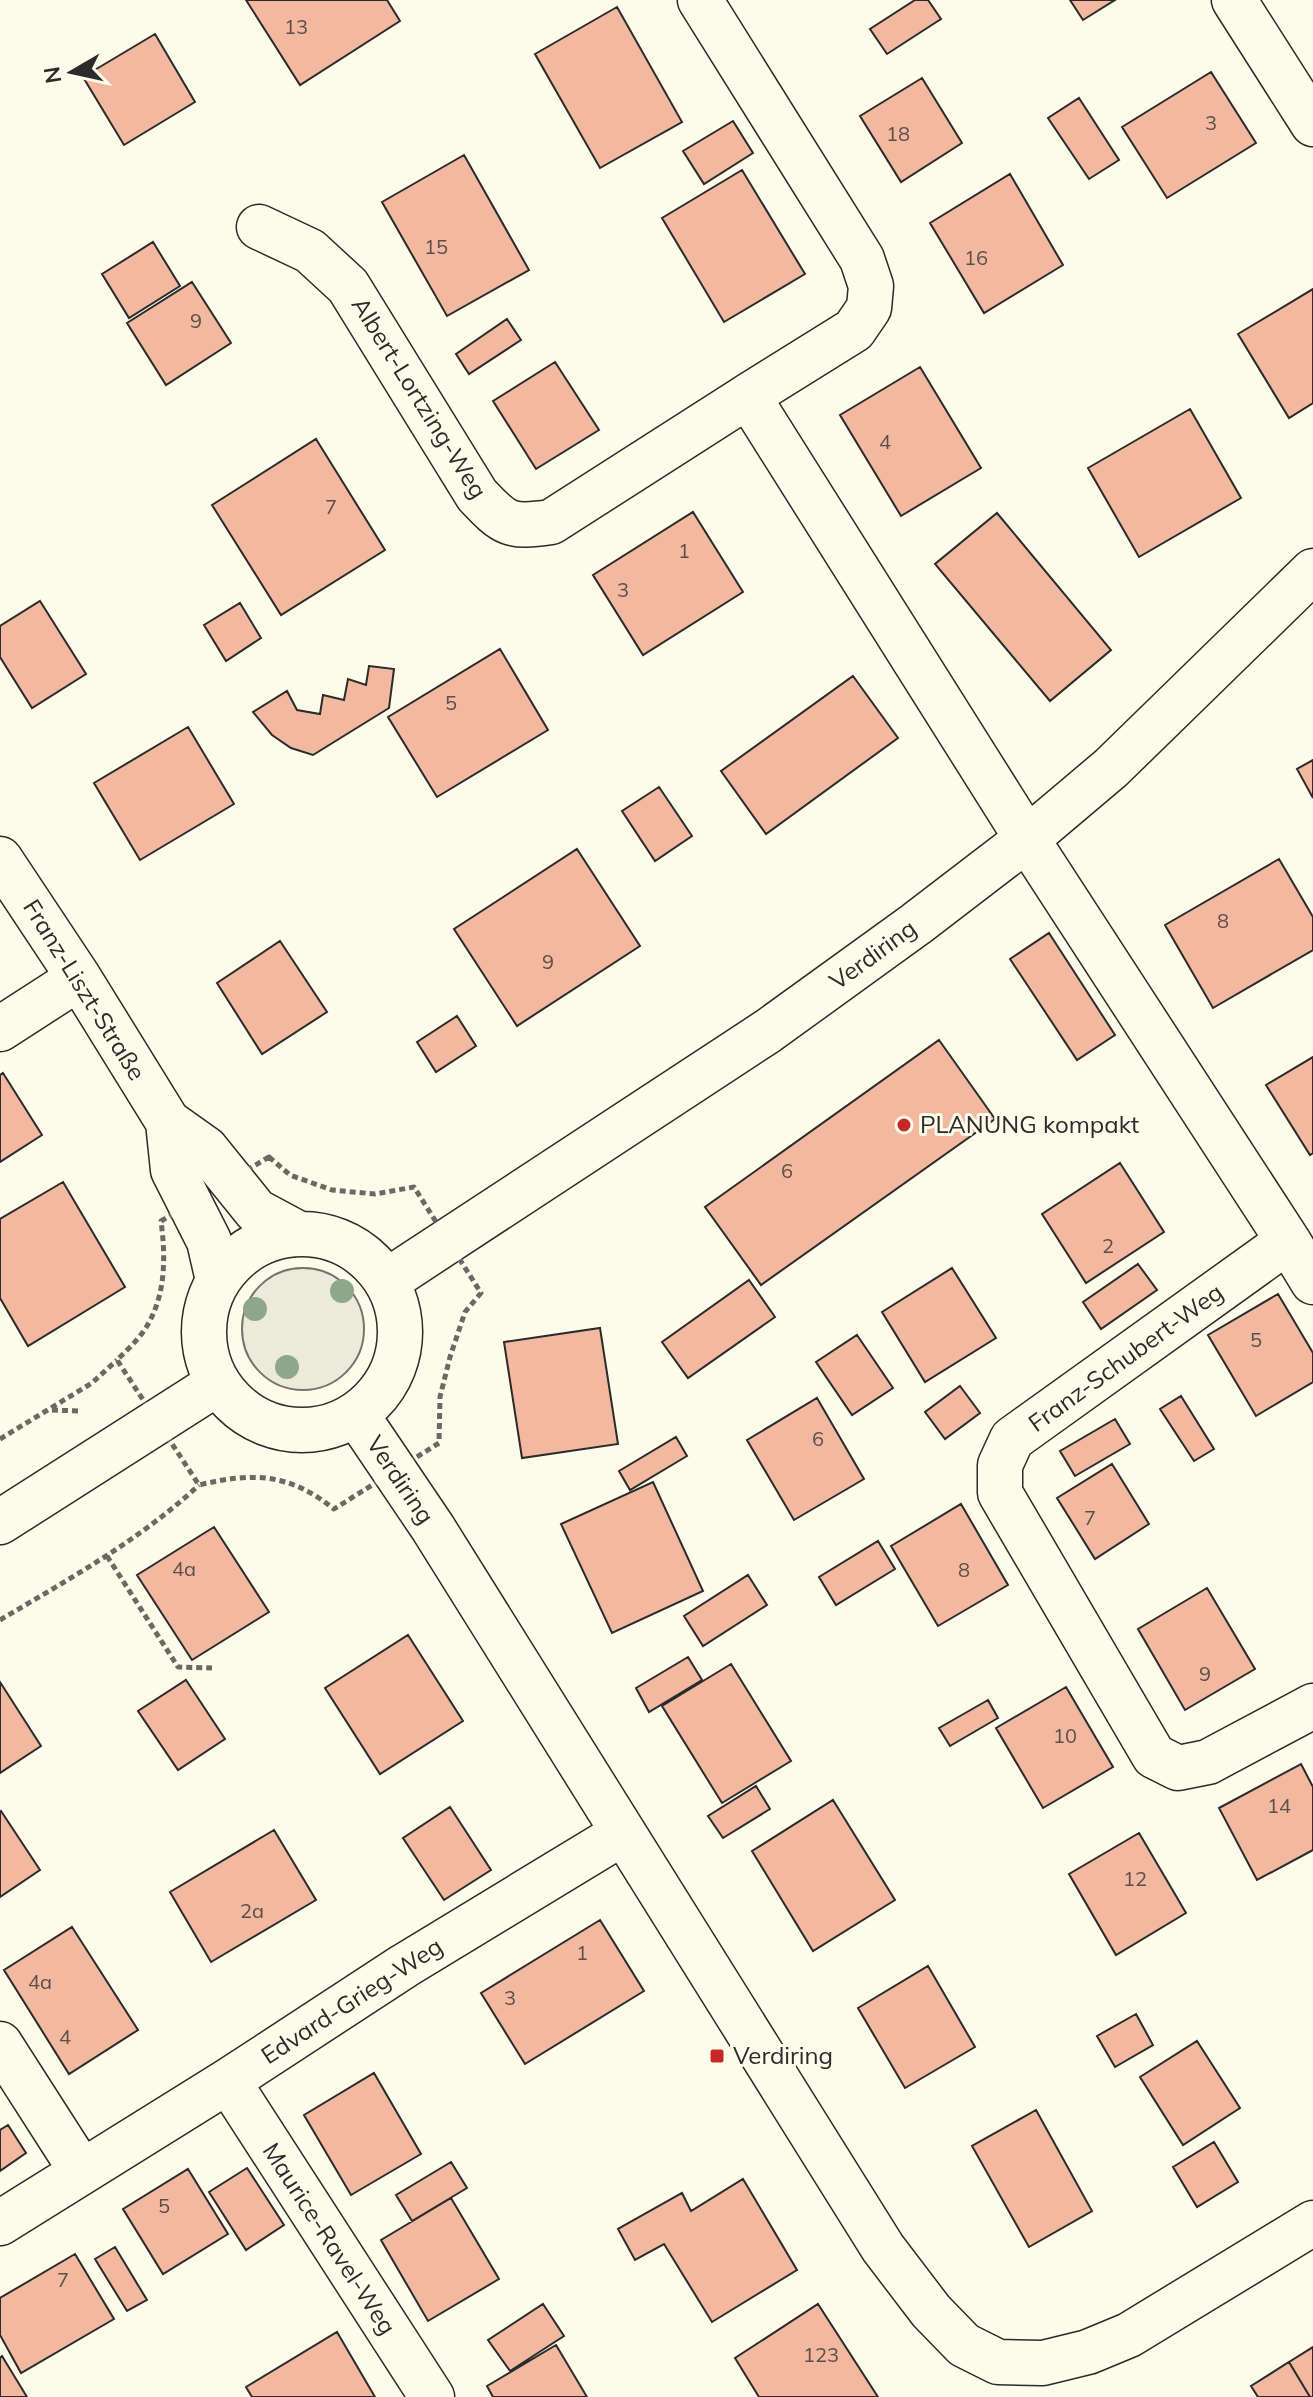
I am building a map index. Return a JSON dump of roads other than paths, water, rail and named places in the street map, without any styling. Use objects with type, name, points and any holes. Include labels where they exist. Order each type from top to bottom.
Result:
[{"type":"street","name":"Albert-Lortzing-Weg","points":[[259,227],[310,251],[348,286],[477,495],[499,519],[525,526],[551,522],[854,330],[869,308],[871,286],[862,259],[700,0]]},
{"type":"street","points":[[1234,0],[1313,124]]},
{"type":"street","points":[[748,396],[1027,839],[1313,1282]]},
{"type":"street","name":"Verdiring","points":[[387,1281],[768,1031],[1027,839],[1111,768],[1313,571]]},
{"type":"street","name":"Franz-Liszt-Straße","points":[[0,859],[79,978],[168,1122],[206,1149],[256,1211],[297,1233]]},
{"type":"street","points":[[0,1029],[79,978]]},
{"type":"street","name":"Franz-Liszt-Straße","points":[[168,1122],[173,1170],[209,1241],[218,1280]]},
{"type":"street","name":"Verdiring","points":[[297,1233],[322,1235],[349,1245],[371,1260],[387,1281],[398,1306],[401,1333],[396,1361],[387,1382],[373,1400],[356,1414],[336,1424],[310,1430],[282,1428],[253,1418],[232,1401],[218,1383],[207,1356],[203,1334],[210,1296],[233,1261],[248,1249],[274,1237],[297,1233]]},
{"type":"street","name":"Franz-Schubert-Weg","points":[[1288,1241],[1012,1439],[1000,1465],[1000,1493],[1154,1756],[1178,1768],[1208,1762],[1313,1706]]},
{"type":"street","points":[[0,1522],[218,1383]]},
{"type":"street","name":"Verdiring","points":[[356,1414],[433,1528],[883,2248],[931,2311],[996,2380],[1043,2363],[1088,2352],[1129,2335],[1313,2223]]},
{"type":"street","name":"Edvard-Grieg-Weg","points":[[0,2223],[228,2081],[404,1966],[623,1833]]},
{"type":"street","points":[[0,2044],[82,2172]]},
{"type":"street","name":"Maurice-Ravel-Weg","points":[[228,2081],[429,2395]]},
{"type":"place","name":"PLANUNG kompakt","points":[[904,1125]]},
{"type":"place","name":"Verdiring","points":[[717,2056]]}]
